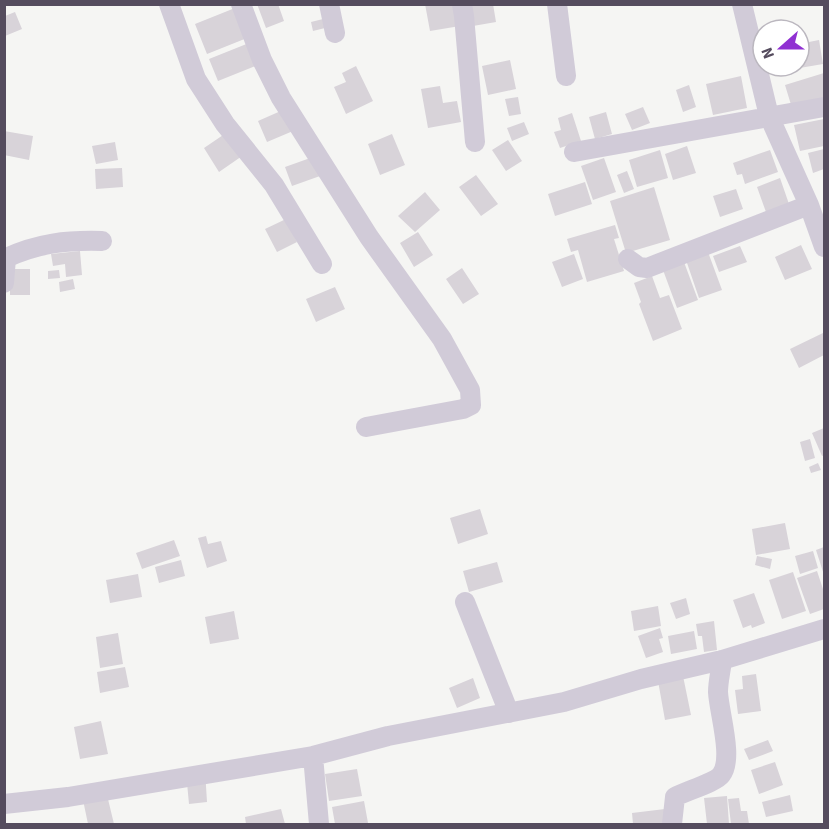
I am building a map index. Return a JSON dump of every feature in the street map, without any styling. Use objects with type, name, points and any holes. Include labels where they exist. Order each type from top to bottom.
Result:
[{"type":"street","points":[[169,4],[196,79],[225,124],[274,185],[322,264]]},
{"type":"street","points":[[241,4],[262,60],[281,98],[369,237],[442,339],[470,390],[471,405],[463,409],[366,427]]},
{"type":"street","points":[[329,4],[335,33]]},
{"type":"street","points":[[462,4],[476,142]]},
{"type":"street","points":[[557,4],[566,76]]},
{"type":"street","points":[[742,4],[769,116],[809,205],[824,247]]},
{"type":"street","points":[[574,152],[825,107]]},
{"type":"street","points":[[628,259],[639,267],[647,268],[809,205]]},
{"type":"street","points":[[4,283],[6,258],[16,253],[69,240],[102,241]]},
{"type":"street","points":[[465,602],[509,713]]},
{"type":"street","points":[[4,804],[68,797],[313,756],[388,736],[564,702],[641,679],[722,660],[825,628]]},
{"type":"street","points":[[672,825],[675,797],[689,789],[714,781],[722,774],[727,760],[718,691],[722,660]]},
{"type":"street","points":[[313,756],[320,825]]},
{"type":"building","points":[[257,4],[278,4],[284,21],[266,28]]},
{"type":"building","points":[[425,4],[456,4],[460,26],[430,31]]},
{"type":"building","points":[[469,4],[493,4],[496,22],[473,26]]},
{"type":"building","points":[[235,8],[247,38],[207,54],[195,24]]},
{"type":"building","points":[[15,12],[22,29],[5,36],[5,16]]},
{"type":"building","points":[[327,18],[329,27],[313,31],[311,22]]},
{"type":"building","points":[[819,40],[823,64],[811,66],[811,42]]},
{"type":"building","points":[[249,43],[258,65],[218,81],[209,59]]},
{"type":"building","points":[[510,60],[516,89],[488,95],[482,66]]},
{"type":"building","points":[[356,66],[373,101],[346,114],[334,87],[346,82],[342,73]]},
{"type":"building","points":[[824,73],[824,98],[792,108],[785,85]]},
{"type":"building","points":[[741,76],[747,108],[713,115],[706,84]]},
{"type":"building","points":[[689,85],[696,107],[683,112],[676,90]]},
{"type":"building","points":[[440,86],[443,103],[457,101],[461,122],[428,128],[421,89]]},
{"type":"building","points":[[518,97],[521,114],[509,116],[505,99]]},
{"type":"building","points":[[643,107],[650,123],[632,130],[625,114]]},
{"type":"building","points":[[283,110],[293,131],[267,142],[258,121]]},
{"type":"building","points":[[606,112],[612,134],[595,139],[589,117]]},
{"type":"building","points":[[572,113],[581,141],[560,148],[554,132],[561,130],[558,118]]},
{"type":"building","points":[[824,119],[824,146],[800,151],[794,125]]},
{"type":"building","points":[[524,122],[529,134],[512,141],[507,128]]},
{"type":"building","points":[[4,131],[33,136],[29,160],[4,155]]},
{"type":"building","points":[[229,131],[245,154],[219,172],[204,148]]},
{"type":"building","points":[[392,134],[405,165],[380,175],[368,144]]},
{"type":"building","points":[[508,140],[522,161],[506,171],[492,150]]},
{"type":"building","points":[[115,142],[118,160],[96,164],[92,146]]},
{"type":"building","points":[[687,146],[696,173],[673,180],[665,154]]},
{"type":"building","points":[[824,149],[824,169],[813,173],[808,153]]},
{"type":"building","points":[[660,150],[668,178],[637,187],[629,160]]},
{"type":"building","points":[[770,150],[778,172],[745,184],[742,174],[737,175],[733,163]]},
{"type":"building","points":[[313,157],[320,176],[292,186],[285,167]]},
{"type":"building","points":[[604,158],[616,192],[593,200],[581,166]]},
{"type":"building","points":[[122,168],[123,187],[96,189],[95,169]]},
{"type":"building","points":[[627,171],[634,189],[624,193],[617,175]]},
{"type":"building","points":[[476,175],[498,204],[481,216],[459,187]]},
{"type":"building","points":[[780,178],[789,204],[766,212],[757,187]]},
{"type":"building","points":[[585,182],[592,204],[555,216],[548,194]]},
{"type":"building","points":[[654,187],[670,240],[626,253],[610,201]]},
{"type":"building","points":[[736,189],[743,209],[720,217],[713,196]]},
{"type":"building","points":[[425,192],[440,210],[415,232],[398,216]]},
{"type":"building","points":[[286,219],[297,242],[277,252],[265,229]]},
{"type":"building","points":[[615,225],[619,238],[614,239],[624,271],[587,282],[578,250],[571,252],[567,239]]},
{"type":"building","points":[[418,232],[433,255],[414,267],[400,243]]},
{"type":"building","points":[[801,245],[812,269],[785,280],[775,257]]},
{"type":"building","points":[[740,246],[747,262],[719,272],[713,256]]},
{"type":"building","points":[[80,251],[82,275],[66,277],[65,264],[53,266],[51,254]]},
{"type":"building","points":[[708,252],[722,290],[699,298],[686,260]]},
{"type":"building","points":[[574,254],[583,279],[562,287],[552,262]]},
{"type":"building","points":[[684,262],[698,300],[677,308],[663,270]]},
{"type":"building","points":[[462,268],[479,294],[463,304],[446,279]]},
{"type":"building","points":[[10,269],[30,269],[30,295],[10,295]]},
{"type":"building","points":[[59,270],[60,278],[48,279],[48,271]]},
{"type":"building","points":[[652,276],[660,298],[669,295],[682,329],[653,341],[634,283]]},
{"type":"building","points":[[73,279],[75,289],[60,292],[59,282]]},
{"type":"building","points":[[335,287],[345,309],[316,322],[306,299]]},
{"type":"building","points":[[823,333],[824,355],[799,368],[790,349]]},
{"type":"building","points":[[824,428],[824,455],[822,456],[812,433]]},
{"type":"building","points":[[810,439],[815,458],[805,461],[800,442]]},
{"type":"building","points":[[818,463],[821,470],[811,473],[809,467]]},
{"type":"building","points":[[480,509],[488,534],[458,544],[450,518]]},
{"type":"building","points":[[785,523],[790,549],[756,555],[752,529]]},
{"type":"building","points":[[206,536],[208,544],[221,541],[227,561],[207,568],[198,538]]},
{"type":"building","points":[[174,540],[180,556],[142,569],[136,553]]},
{"type":"building","points":[[824,547],[824,575],[816,550]]},
{"type":"building","points":[[813,551],[818,568],[800,574],[795,556]]},
{"type":"building","points":[[757,556],[772,559],[770,569],[755,565]]},
{"type":"building","points":[[181,560],[185,576],[159,583],[155,567]]},
{"type":"building","points":[[497,562],[503,582],[469,592],[463,571]]},
{"type":"building","points":[[817,571],[824,592],[824,609],[810,614],[797,578]]},
{"type":"building","points":[[793,572],[806,611],[782,619],[769,580]]},
{"type":"building","points":[[138,574],[142,597],[110,603],[106,580]]},
{"type":"building","points":[[754,593],[765,623],[752,628],[751,625],[743,628],[733,600]]},
{"type":"building","points":[[686,598],[690,614],[676,619],[670,603]]},
{"type":"building","points":[[658,606],[661,626],[634,631],[631,611]]},
{"type":"building","points":[[234,611],[239,639],[210,644],[205,617]]},
{"type":"building","points":[[714,621],[717,650],[704,652],[702,636],[698,636],[696,624]]},
{"type":"building","points":[[660,628],[663,638],[659,639],[663,652],[646,658],[638,636]]},
{"type":"building","points":[[694,631],[697,649],[671,654],[668,636]]},
{"type":"building","points":[[118,633],[123,664],[100,668],[96,637]]},
{"type":"building","points":[[125,667],[129,687],[100,693],[97,672]]},
{"type":"building","points":[[756,674],[761,711],[738,714],[735,690],[743,689],[742,676]]},
{"type":"building","points":[[683,676],[691,715],[665,720],[658,681]]},
{"type":"building","points":[[473,678],[480,698],[457,708],[449,688]]},
{"type":"building","points":[[101,721],[108,754],[80,759],[74,727]]},
{"type":"building","points":[[768,740],[773,751],[749,760],[744,749]]},
{"type":"building","points":[[775,762],[783,785],[759,794],[751,770]]},
{"type":"building","points":[[357,769],[362,796],[329,801],[325,774]]},
{"type":"building","points":[[205,770],[207,802],[189,804],[186,772]]},
{"type":"building","points":[[107,795],[114,824],[88,824],[83,800]]},
{"type":"building","points":[[790,795],[793,811],[766,817],[762,802]]},
{"type":"building","points":[[727,796],[729,824],[707,824],[704,798]]},
{"type":"building","points":[[739,798],[741,811],[747,811],[749,824],[731,824],[728,799]]},
{"type":"building","points":[[364,801],[368,823],[335,824],[332,807]]},
{"type":"building","points":[[281,809],[285,824],[246,824],[245,817]]},
{"type":"building","points":[[665,809],[667,824],[633,824],[632,813]]}]
